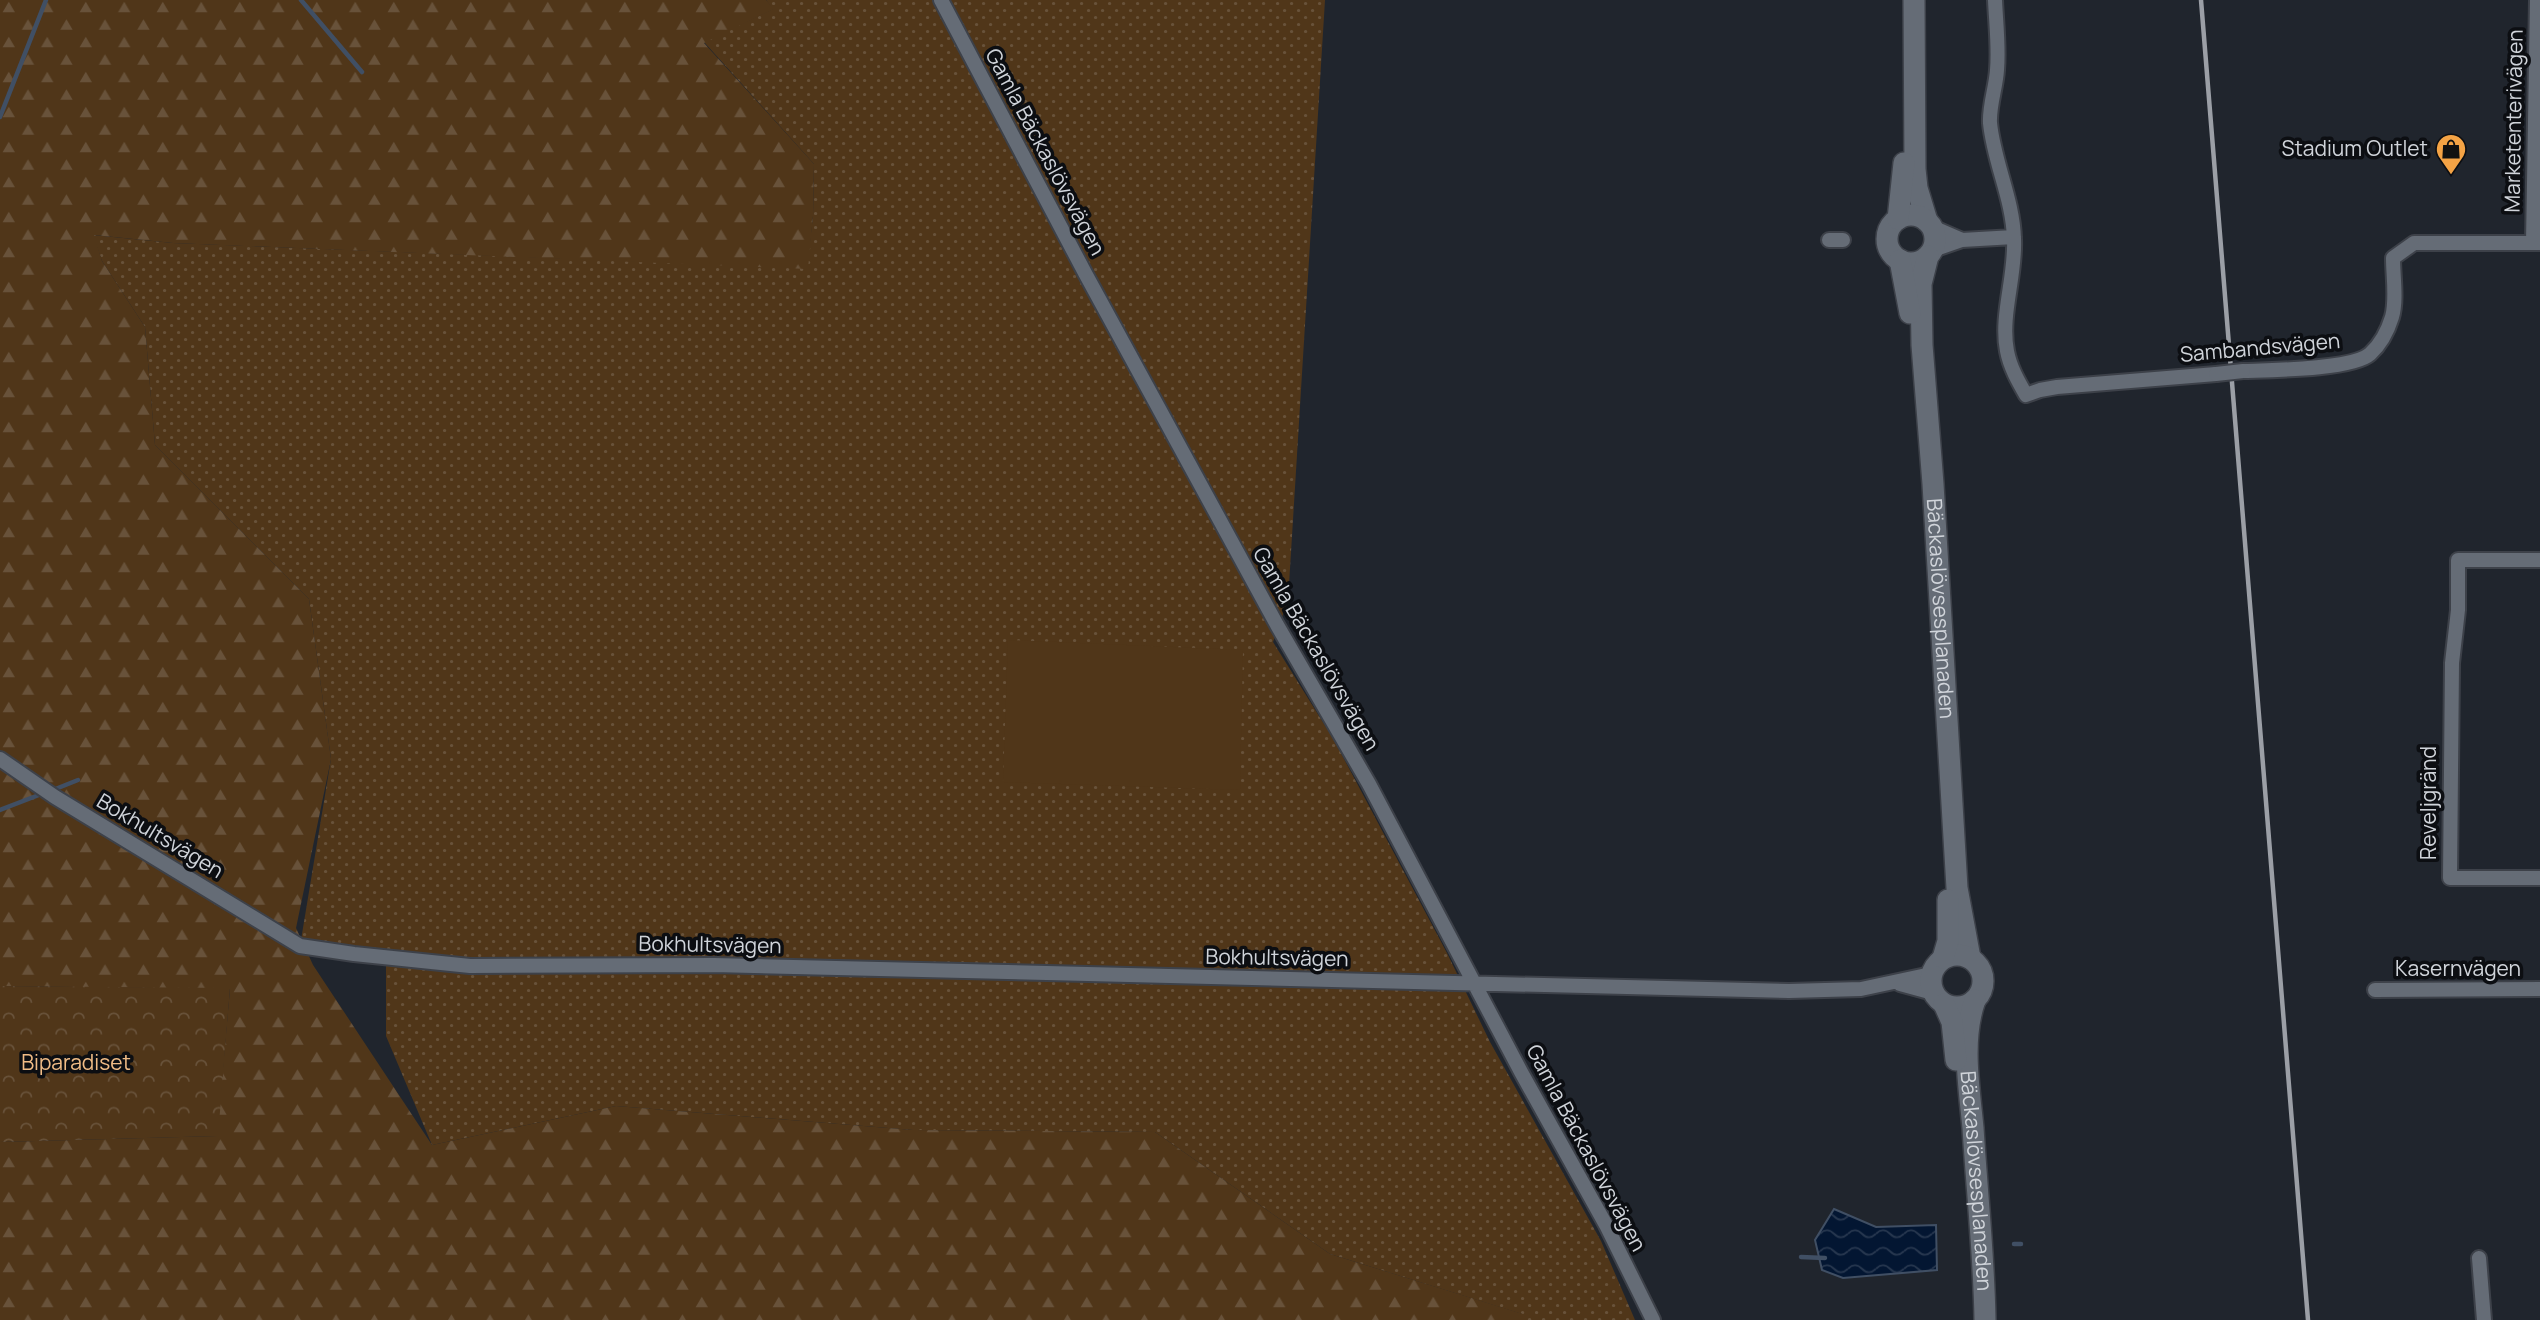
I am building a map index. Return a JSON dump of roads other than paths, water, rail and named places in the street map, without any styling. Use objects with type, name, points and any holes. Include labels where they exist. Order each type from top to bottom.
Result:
[{"type":"street","name":"Gamla Bäckaslövsvägen","points":[[941,0],[1085,274],[1277,625],[1369,784],[1474,984],[1606,1225],[1653,1320]]},
{"type":"street","name":"Bäckaslövsesplanaden","points":[[1902,0],[1904,168],[1898,219],[1890,228],[1888,240],[1892,252],[1900,260],[1908,290],[1911,322],[1948,931],[1938,982],[1953,1030],[1975,1320]]},
{"type":"street","name":"Bäckaslövsesplanaden","points":[[1914,0],[1915,169],[1917,188],[1935,238],[1921,284],[1922,345],[1957,888],[1970,958],[1978,964],[1983,976],[1982,988],[1975,1000],[1969,1021],[1968,1060],[1985,1278],[1985,1320]]},
{"type":"street","points":[[1900,260],[1912,263],[1962,240],[2014,237],[2012,213],[1994,149],[1990,120],[1997,70],[1996,0]]},
{"type":"street","name":"Marketenterivägen","points":[[2537,0],[2537,243]]},
{"type":"street","points":[[1898,219],[1910,215],[1962,240]]},
{"type":"street","name":"Sambandsvägen","points":[[2014,237],[2014,267],[2005,329],[2006,351],[2026,395],[2057,387],[2360,360],[2370,354],[2386,333],[2393,315],[2393,258],[2414,243],[2537,243]]},
{"type":"street","name":"Reveljgränd","points":[[2540,560],[2458,560],[2450,741],[2451,878],[2540,878]]},
{"type":"street","name":"Bokhultsvägen","points":[[0,759],[55,797],[300,946],[470,966],[714,965],[1828,992],[1896,983],[1938,982]]},
{"type":"street","points":[[1970,958],[1956,954],[1938,982],[1958,1007],[1975,1000]]},
{"type":"street","name":"Kasernvägen","points":[[2375,990],[2540,989]]},
{"type":"street","points":[[2479,1258],[2484,1320]]},
{"type":"water","points":[[1834,1209],[1876,1227],[1936,1225],[1937,1270],[1843,1278],[1822,1270],[1815,1240]]},
{"type":"waterway","points":[[0,117],[46,0]]},
{"type":"waterway","points":[[301,0],[362,72]]},
{"type":"waterway","points":[[53,790],[78,780]]},
{"type":"waterway","points":[[0,810],[44,793]]},
{"type":"waterway","points":[[2014,1244],[2021,1244]]},
{"type":"waterway","points":[[1801,1257],[1825,1258]]},
{"type":"railway","points":[[2201,0],[2308,1320]]},
{"type":"place","name":"Stadium Outlet","points":[[2451,176]]},
{"type":"park label","name":"Biparadiset","points":[[76,1063]]}]
